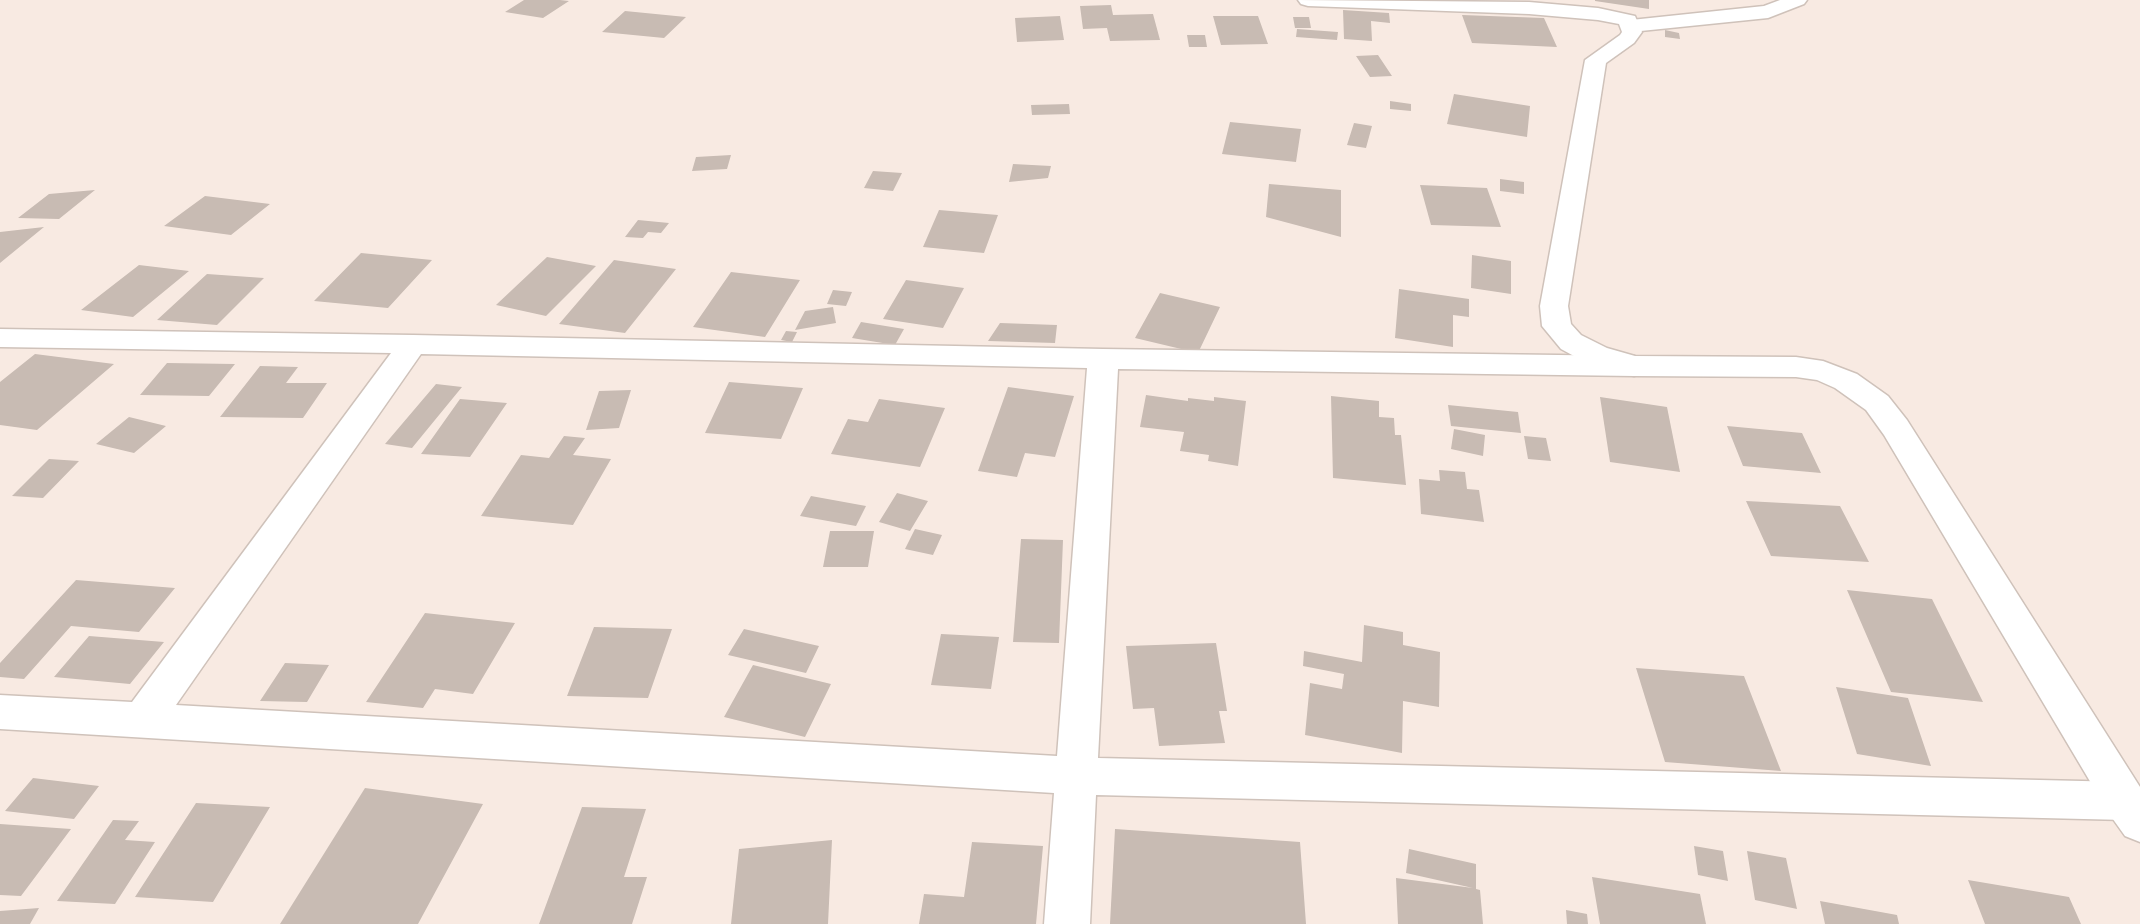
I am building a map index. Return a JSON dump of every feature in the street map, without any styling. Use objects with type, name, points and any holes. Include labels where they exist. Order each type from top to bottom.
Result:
[{"type":"street","points":[[1308,0],[1540,9],[1598,14],[1628,20],[1632,32],[1627,39],[1596,60],[1554,306],[1557,327],[1571,342],[1596,355],[1634,366]]},
{"type":"street","points":[[1689,20],[1719,0]]},
{"type":"street","points":[[1631,26],[1768,12],[1797,0]]},
{"type":"street","points":[[0,338],[413,344],[1103,359],[1796,367],[1823,371],[1846,381],[1877,403],[1896,428],[2132,811]]},
{"type":"street","points":[[143,719],[413,344]]},
{"type":"street","points":[[1067,924],[1103,359]]},
{"type":"street","points":[[0,712],[1077,776],[2132,811]]},
{"type":"building","points":[[524,0],[569,1],[543,18],[505,12]]},
{"type":"building","points":[[1649,0],[1649,9],[1595,1]]},
{"type":"building","points":[[1111,5],[1113,15],[1153,14],[1160,40],[1110,41],[1107,28],[1083,29],[1080,6]]},
{"type":"building","points":[[1343,10],[1389,13],[1390,23],[1371,21],[1372,41],[1344,39]]},
{"type":"building","points":[[625,11],[686,17],[664,38],[602,32]]},
{"type":"building","points":[[1462,15],[1544,18],[1557,47],[1472,43]]},
{"type":"building","points":[[1060,16],[1064,40],[1017,42],[1015,18]]},
{"type":"building","points":[[1213,16],[1258,16],[1268,44],[1221,45]]},
{"type":"building","points":[[1293,17],[1309,17],[1311,28],[1295,28]]},
{"type":"building","points":[[1297,29],[1338,32],[1337,40],[1296,37]]},
{"type":"building","points":[[1665,30],[1679,33],[1680,39],[1665,37]]},
{"type":"building","points":[[1187,35],[1205,35],[1207,47],[1189,47]]},
{"type":"building","points":[[1378,55],[1392,76],[1370,77],[1356,56]]},
{"type":"building","points":[[1454,94],[1530,106],[1527,137],[1447,124]]},
{"type":"building","points":[[1390,101],[1411,104],[1411,111],[1390,109]]},
{"type":"building","points":[[1069,104],[1070,114],[1032,115],[1031,105]]},
{"type":"building","points":[[1230,122],[1301,129],[1296,162],[1222,154]]},
{"type":"building","points":[[1354,123],[1372,126],[1366,148],[1347,145]]},
{"type":"building","points":[[731,155],[727,169],[692,171],[696,157]]},
{"type":"building","points":[[1013,164],[1051,166],[1048,178],[1009,182]]},
{"type":"building","points":[[873,171],[902,173],[893,191],[864,188]]},
{"type":"building","points":[[1500,179],[1524,182],[1524,194],[1500,191]]},
{"type":"building","points":[[1269,184],[1341,190],[1341,237],[1266,217]]},
{"type":"building","points":[[1420,185],[1487,188],[1501,227],[1431,225]]},
{"type":"building","points":[[95,190],[59,219],[18,218],[49,194]]},
{"type":"building","points":[[205,196],[270,204],[231,235],[164,226]]},
{"type":"building","points":[[939,210],[998,215],[984,253],[923,247]]},
{"type":"building","points":[[638,220],[669,223],[661,233],[648,232],[643,238],[625,237]]},
{"type":"building","points":[[44,227],[0,263],[0,232]]},
{"type":"building","points":[[361,253],[432,260],[388,308],[314,301]]},
{"type":"building","points":[[1472,255],[1511,261],[1511,294],[1471,288]]},
{"type":"building","points":[[547,257],[596,266],[546,316],[496,305]]},
{"type":"building","points":[[614,260],[676,269],[625,333],[559,324]]},
{"type":"building","points":[[139,265],[189,271],[133,317],[81,310]]},
{"type":"building","points":[[731,272],[800,280],[765,337],[693,327]]},
{"type":"building","points":[[207,274],[264,278],[217,325],[157,320]]},
{"type":"building","points":[[906,280],[964,288],[943,328],[883,319]]},
{"type":"building","points":[[1399,289],[1469,299],[1469,317],[1453,315],[1453,347],[1395,338]]},
{"type":"building","points":[[833,290],[852,292],[846,306],[827,304]]},
{"type":"building","points":[[1160,293],[1220,307],[1198,353],[1135,338]]},
{"type":"building","points":[[833,307],[836,323],[795,330],[805,311]]},
{"type":"building","points":[[861,322],[904,329],[895,345],[852,338]]},
{"type":"building","points":[[1000,323],[1057,325],[1055,343],[988,341]]},
{"type":"building","points":[[786,331],[797,332],[792,342],[781,340]]},
{"type":"building","points":[[35,354],[114,364],[37,430],[0,425],[0,382]]},
{"type":"building","points":[[167,363],[235,364],[209,396],[140,395]]},
{"type":"building","points":[[260,366],[298,367],[286,383],[327,383],[303,418],[220,417]]},
{"type":"building","points":[[729,382],[803,388],[781,439],[705,433]]},
{"type":"building","points":[[436,384],[462,387],[412,448],[385,444]]},
{"type":"building","points":[[1008,387],[1074,396],[1055,457],[1025,453],[1017,477],[978,471]]},
{"type":"building","points":[[631,390],[619,428],[586,430],[599,391]]},
{"type":"building","points":[[1146,395],[1188,401],[1188,398],[1214,401],[1214,397],[1246,401],[1238,466],[1208,461],[1209,455],[1180,451],[1184,432],[1140,427]]},
{"type":"building","points":[[1331,396],[1379,401],[1379,417],[1394,418],[1395,435],[1401,435],[1406,485],[1333,478]]},
{"type":"building","points":[[1600,397],[1667,407],[1680,472],[1610,462]]},
{"type":"building","points":[[460,399],[507,403],[470,457],[421,454]]},
{"type":"building","points":[[879,399],[945,408],[920,467],[831,454],[848,419],[868,422]]},
{"type":"building","points":[[1448,405],[1518,412],[1521,433],[1451,426]]},
{"type":"building","points":[[129,417],[166,426],[134,453],[96,444]]},
{"type":"building","points":[[1727,426],[1802,433],[1821,473],[1743,466]]},
{"type":"building","points":[[1454,429],[1485,435],[1483,456],[1451,449]]},
{"type":"building","points":[[564,436],[585,438],[573,455],[611,459],[573,525],[481,516],[521,455],[549,458]]},
{"type":"building","points":[[1524,436],[1546,438],[1551,461],[1528,459]]},
{"type":"building","points":[[49,459],[79,461],[43,498],[12,496]]},
{"type":"building","points":[[1439,470],[1465,472],[1467,489],[1479,490],[1484,522],[1421,514],[1419,479],[1440,481]]},
{"type":"building","points":[[897,493],[928,501],[910,531],[879,522]]},
{"type":"building","points":[[811,496],[866,506],[856,526],[800,516]]},
{"type":"building","points":[[1746,501],[1840,506],[1869,562],[1771,556]]},
{"type":"building","points":[[915,529],[942,535],[933,555],[905,549]]},
{"type":"building","points":[[830,531],[874,531],[868,567],[823,567]]},
{"type":"building","points":[[1021,539],[1063,540],[1059,643],[1013,642]]},
{"type":"building","points":[[76,580],[175,588],[139,632],[71,626],[24,679],[0,677],[0,663]]},
{"type":"building","points":[[1847,590],[1932,599],[1983,702],[1891,692]]},
{"type":"building","points":[[425,613],[515,623],[473,694],[435,689],[423,708],[366,702]]},
{"type":"building","points":[[1364,625],[1403,632],[1403,645],[1440,652],[1439,707],[1403,701],[1402,753],[1305,735],[1310,683],[1342,689],[1344,674],[1303,666],[1304,651],[1362,662]]},
{"type":"building","points":[[594,627],[672,629],[648,698],[567,696]]},
{"type":"building","points":[[744,629],[819,646],[806,673],[728,655]]},
{"type":"building","points":[[941,634],[999,637],[991,689],[931,685]]},
{"type":"building","points":[[89,636],[164,642],[130,684],[54,677]]},
{"type":"building","points":[[1216,643],[1227,711],[1219,711],[1225,743],[1159,746],[1154,708],[1133,709],[1126,646]]},
{"type":"building","points":[[285,663],[329,665],[307,702],[260,701]]},
{"type":"building","points":[[753,665],[831,684],[805,737],[724,717]]},
{"type":"building","points":[[1636,668],[1744,676],[1781,771],[1665,762]]},
{"type":"building","points":[[1836,687],[1908,698],[1931,766],[1857,754]]},
{"type":"building","points":[[33,778],[99,786],[74,819],[5,811]]},
{"type":"building","points":[[365,788],[483,804],[418,924],[280,924]]},
{"type":"building","points":[[196,803],[270,807],[213,902],[135,897]]},
{"type":"building","points":[[582,807],[646,809],[624,877],[647,877],[632,924],[539,924]]},
{"type":"building","points":[[113,820],[139,821],[125,840],[155,842],[115,904],[57,901]]},
{"type":"building","points":[[0,824],[71,829],[21,896],[0,895]]},
{"type":"building","points":[[1115,829],[1300,842],[1306,924],[1110,924]]},
{"type":"building","points":[[832,840],[828,924],[731,924],[739,849]]},
{"type":"building","points":[[972,842],[1043,846],[1036,924],[919,924],[924,894],[964,897]]},
{"type":"building","points":[[1694,846],[1723,851],[1728,881],[1698,875]]},
{"type":"building","points":[[1409,849],[1476,864],[1476,889],[1480,890],[1483,924],[1398,924],[1396,878],[1473,888],[1406,873]]},
{"type":"building","points":[[1747,851],[1786,858],[1797,909],[1755,900]]},
{"type":"building","points":[[1592,877],[1700,894],[1706,924],[1600,924]]},
{"type":"building","points":[[1968,880],[2069,897],[2081,924],[1985,924]]},
{"type":"building","points":[[1820,901],[1897,915],[1899,924],[1825,924]]},
{"type":"building","points":[[39,908],[30,924],[0,924],[0,911]]},
{"type":"building","points":[[1566,910],[1587,914],[1588,924],[1567,924]]}]
